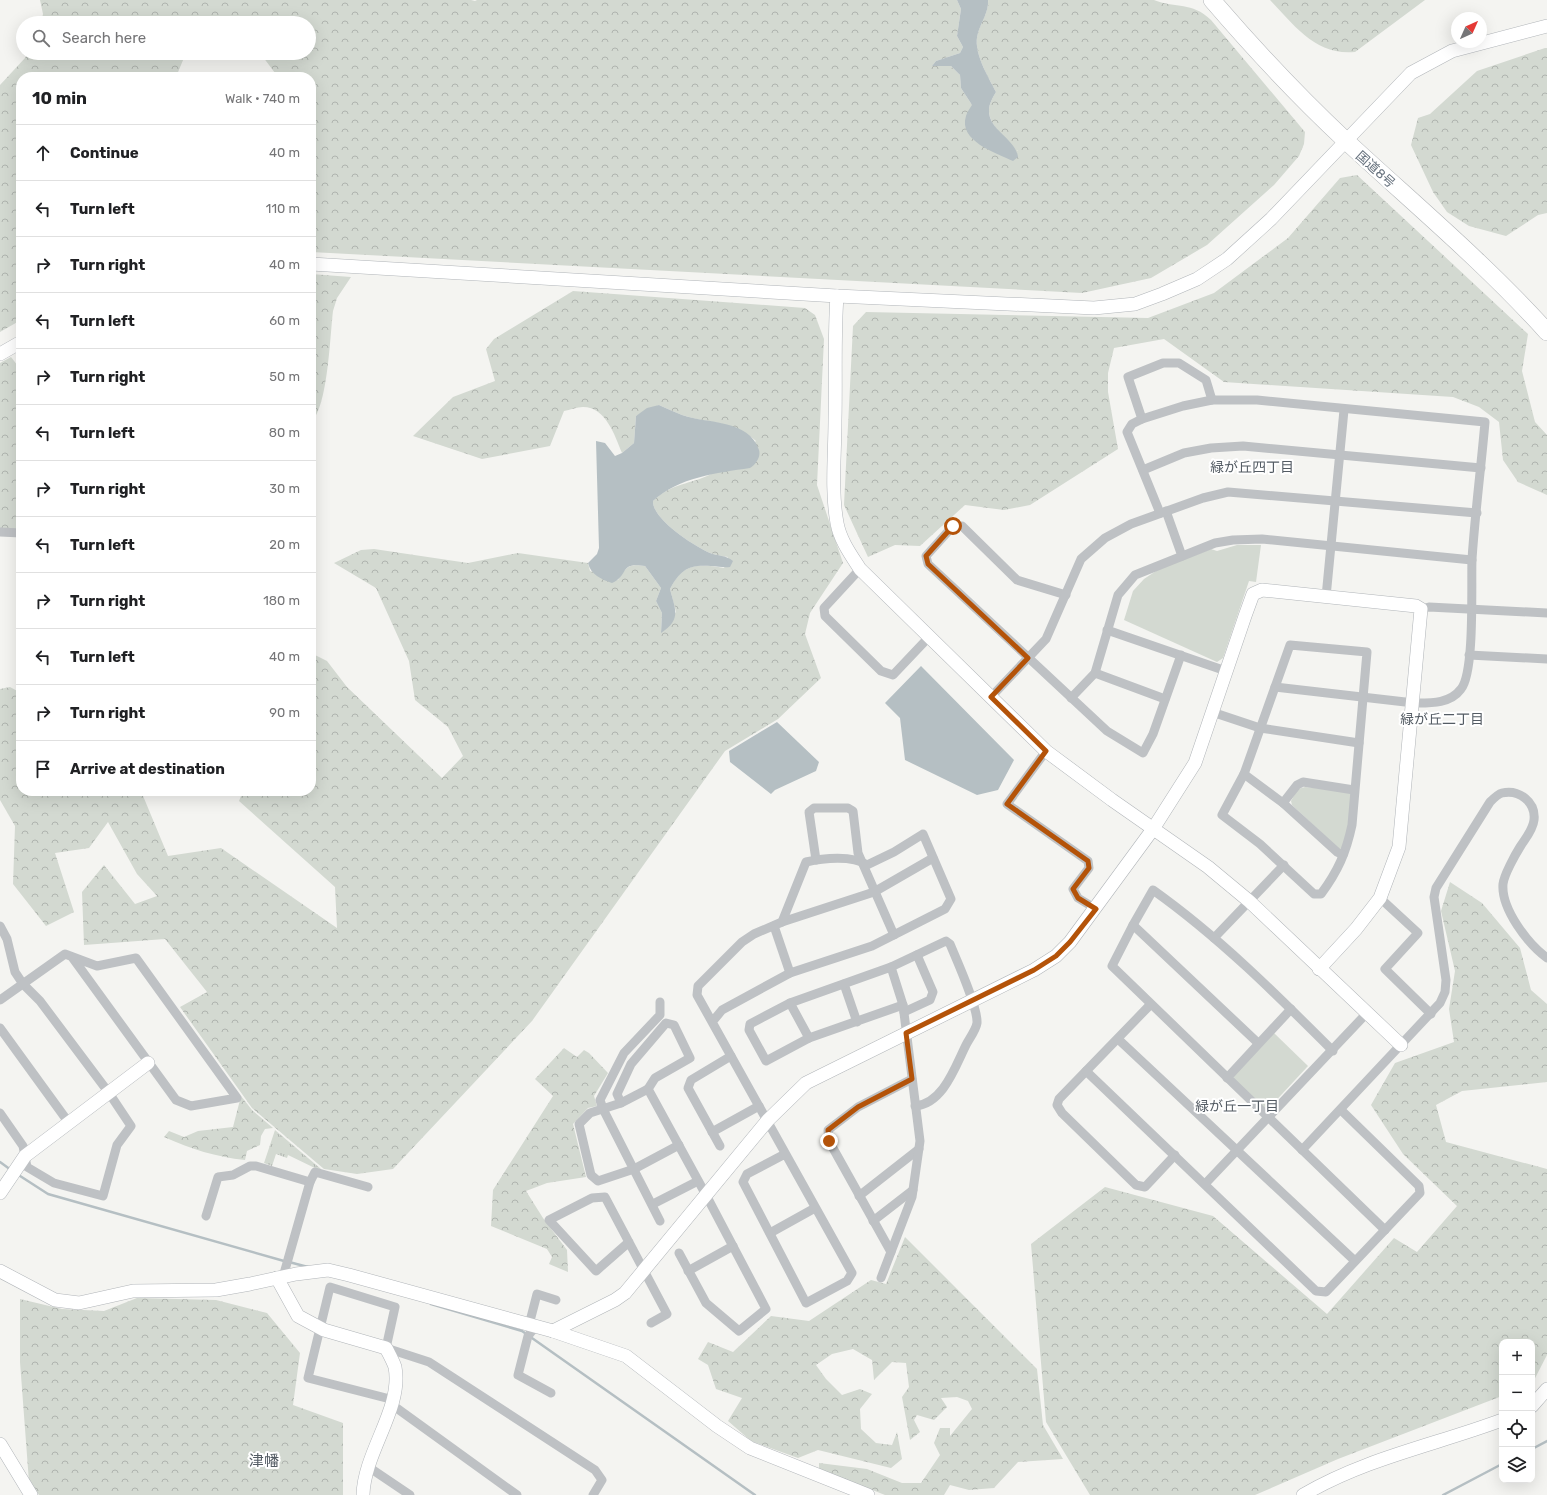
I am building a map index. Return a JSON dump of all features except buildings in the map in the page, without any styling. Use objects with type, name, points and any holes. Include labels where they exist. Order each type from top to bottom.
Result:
[{"type":"highway","name":"国道8号","points":[[1212,0],[1272,68],[1345,140],[1475,258],[1547,332]]},
{"type":"street","points":[[316,264],[838,296],[1094,308],[1135,304],[1196,280],[1227,259],[1271,220],[1345,140],[1411,73],[1452,50],[1547,26]]},
{"type":"street","points":[[838,296],[834,332],[836,377],[835,488],[837,524],[843,542],[860,569],[1046,751],[1208,867],[1249,902],[1402,1045]]},
{"type":"street","points":[[0,354],[16,345]]},
{"type":"street","points":[[1142,419],[1128,378],[1163,363],[1179,363],[1206,380],[1212,400]]},
{"type":"street","points":[[1182,556],[1127,432],[1132,424],[1142,419],[1183,406],[1212,400],[1257,400],[1344,410],[1485,422],[1472,560],[1472,609],[1469,655],[1466,678],[1462,689],[1448,700],[1435,703],[1414,703],[1275,687]]},
{"type":"street","points":[[1326,597],[1334,500],[1344,410]]},
{"type":"street","points":[[1143,470],[1184,453],[1211,448],[1243,446],[1481,468]]},
{"type":"street","points":[[991,697],[1046,640],[1081,559],[1104,538],[1131,524],[1203,498],[1228,492],[1477,513]]},
{"type":"street","points":[[1066,595],[1017,580],[962,526],[953,526],[926,556],[928,564],[1107,731],[1143,753],[1153,734],[1181,655]]},
{"type":"street","points":[[0,532],[16,534]]},
{"type":"street","points":[[1071,698],[1095,673],[1118,595],[1127,582],[1135,575],[1215,543],[1233,540],[1262,539],[1472,560]]},
{"type":"street","points":[[860,569],[824,608],[824,616],[881,670],[893,675],[929,637]]},
{"type":"street","points":[[553,1331],[615,1300],[625,1293],[768,1120],[806,1083],[1034,970],[1056,956],[1070,942],[1096,909],[1153,829],[1195,763],[1254,594],[1262,590],[1416,606],[1421,609],[1429,607],[1547,613]]},
{"type":"street","points":[[1319,969],[1356,929],[1380,898],[1399,847],[1414,703],[1421,609]]},
{"type":"street","points":[[1107,630],[1226,671]]},
{"type":"street","points":[[1290,645],[1367,652],[1363,697],[1352,825],[1347,849],[1343,855],[1337,872],[1321,894],[1314,894],[1260,844],[1222,815],[1244,774],[1290,645]]},
{"type":"street","points":[[1469,655],[1547,659]]},
{"type":"street","points":[[1095,673],[1165,699]]},
{"type":"street","points":[[1212,712],[1260,728],[1359,743]]},
{"type":"street","points":[[1046,751],[1007,804],[1088,861],[1089,868],[1073,889],[1078,898],[1096,909]]},
{"type":"street","points":[[1244,774],[1283,803],[1337,852],[1343,855]]},
{"type":"street","points":[[1283,803],[1296,785],[1303,782],[1354,790]]},
{"type":"street","points":[[1302,1150],[1440,1003],[1445,992],[1446,980],[1434,897],[1436,888],[1490,802],[1501,793],[1515,793],[1528,799],[1532,809],[1534,820],[1529,834],[1520,848],[1503,882],[1504,897],[1512,917],[1540,953],[1547,958]]},
{"type":"street","points":[[816,860],[809,812],[814,808],[848,808],[853,811],[858,853],[894,935]]},
{"type":"street","points":[[713,1021],[722,1010],[790,973],[872,946],[945,908],[951,899],[923,834],[894,852],[867,865],[863,862],[851,859],[816,860],[806,862],[778,924],[790,973]]},
{"type":"street","points":[[785,1154],[747,1174],[743,1182],[806,1302],[847,1281],[852,1273],[713,1021],[697,995],[698,986],[742,942],[754,934],[778,924],[874,892],[934,858]]},
{"type":"street","points":[[1214,938],[1284,865]]},
{"type":"street","points":[[1332,1051],[1291,1009],[1214,938],[1186,914],[1153,890],[1112,966],[1150,1005],[1385,1230]]},
{"type":"street","points":[[1380,898],[1418,933],[1385,969],[1431,1014]]},
{"type":"street","points":[[1133,925],[1258,1043]]},
{"type":"street","points":[[0,926],[6,939],[15,972],[23,984],[40,1001],[109,1093],[131,1126],[117,1145],[103,1196],[54,1183],[28,1167],[23,1146],[0,1113]]},
{"type":"street","points":[[915,1106],[922,1106],[933,1099],[947,1083],[977,1023],[972,1000],[950,944],[946,941],[891,967],[790,1003],[750,1024],[749,1030],[766,1061],[809,1038],[930,1000],[932,992],[917,955]]},
{"type":"street","points":[[0,1000],[65,954],[98,966],[136,958],[237,1098],[191,1106],[176,1100],[72,957]]},
{"type":"street","points":[[881,1278],[913,1190],[920,1141],[904,1009],[891,967]]},
{"type":"street","points":[[844,984],[857,1022]]},
{"type":"street","points":[[660,1002],[660,1015],[624,1053],[600,1100],[603,1109],[653,1204],[660,1221]]},
{"type":"street","points":[[790,1003],[809,1038]]},
{"type":"street","points":[[1150,1005],[1059,1099],[1057,1105],[1062,1113],[1136,1185],[1146,1187],[1175,1155]]},
{"type":"street","points":[[1227,1078],[1291,1009]]},
{"type":"street","points":[[1205,1184],[1367,1013]]},
{"type":"street","points":[[621,1103],[617,1094],[631,1064],[666,1023],[674,1025],[690,1058],[655,1078],[648,1089],[621,1103],[590,1113],[579,1124],[591,1175],[598,1181],[634,1170],[679,1146]]},
{"type":"street","points":[[0,1028],[69,1124]]},
{"type":"street","points":[[1118,1039],[1236,1152],[1355,1261]]},
{"type":"street","points":[[720,1146],[688,1088],[691,1080],[731,1056]]},
{"type":"street","points":[[0,1193],[25,1156],[148,1063]]},
{"type":"street","points":[[1086,1071],[1316,1291],[1326,1292],[1420,1193],[1419,1186],[1341,1110]]},
{"type":"street","points":[[891,1252],[829,1141],[828,1130],[858,1107],[912,1079]]},
{"type":"street","points":[[648,1089],[766,1309],[739,1331],[706,1303],[679,1253]]},
{"type":"street","points":[[712,1132],[759,1106]]},
{"type":"street","points":[[860,1196],[918,1149]]},
{"type":"street","points":[[206,1216],[218,1177],[233,1175],[250,1166],[256,1166],[310,1182]]},
{"type":"street","points":[[368,1187],[315,1172],[310,1182],[284,1270],[298,1316],[321,1329],[429,1362],[595,1470],[602,1480],[593,1495]]},
{"type":"street","points":[[653,1204],[698,1181]]},
{"type":"street","points":[[873,1221],[913,1190]]},
{"type":"street","points":[[629,1242],[596,1271],[549,1220],[592,1198],[605,1197],[629,1242],[644,1271],[667,1314],[651,1323]]},
{"type":"street","points":[[770,1233],[815,1208]]},
{"type":"street","points":[[688,1271],[733,1246]]},
{"type":"street","points":[[0,1271],[55,1300],[79,1302],[133,1291],[216,1290],[284,1270],[328,1270],[530,1330],[553,1331],[626,1356],[717,1426],[750,1448],[868,1495]]},
{"type":"street","points":[[363,1495],[367,1466],[393,1402],[396,1381],[395,1366],[386,1348],[395,1307],[330,1287],[308,1378],[393,1402],[517,1495]]},
{"type":"street","points":[[551,1393],[518,1375],[530,1330],[537,1294],[556,1300]]},
{"type":"street","points":[[1535,1403],[1547,1389]]},
{"type":"street","points":[[1303,1495],[1327,1481],[1376,1460],[1499,1421]]},
{"type":"street","points":[[0,1444],[31,1495]]},
{"type":"street","points":[[367,1466],[410,1495]]},
{"type":"green space","points":[[40,0],[957,0],[961,9],[957,36],[963,47],[960,53],[936,61],[932,66],[951,66],[960,75],[961,88],[972,105],[999,132],[992,121],[989,110],[990,103],[996,92],[985,71],[977,48],[978,33],[986,13],[988,0],[1154,0],[1197,10],[1211,20],[1305,132],[1304,144],[1299,156],[1274,185],[1207,245],[1151,278],[1082,293],[316,252],[316,72],[274,72],[265,60],[316,60],[316,16],[43,16]]},
{"type":"green space","points":[[1270,0],[1425,0],[1355,52],[1341,52],[1317,44],[1307,37]]},
{"type":"green space","points":[[1547,48],[1547,213],[1538,215],[1506,236],[1469,226],[1447,212],[1433,192],[1411,145],[1418,118],[1430,114],[1477,71]]},
{"type":"green space","points":[[23,60],[183,60],[178,72],[16,72],[16,323],[0,332],[0,85]]},
{"type":"green space","points":[[1357,175],[1528,334],[1522,371],[1535,422],[1547,435],[1547,495],[1518,482],[1503,460],[1499,422],[1479,407],[1453,397],[1224,382],[1164,339],[1114,348],[1108,373],[1108,392],[1118,449],[1030,505],[1004,510],[965,505],[920,546],[895,545],[868,557],[844,505],[853,326],[866,312],[1148,318],[1214,293],[1288,238],[1340,178]]},
{"type":"green space","points":[[316,274],[351,277],[337,298],[333,311],[325,387],[316,415]]},
{"type":"green space","points":[[573,291],[805,308],[815,315],[824,339],[817,485],[843,563],[810,613],[805,634],[821,678],[778,719],[725,751],[532,1021],[393,1169],[357,1174],[324,1169],[252,1108],[180,1007],[207,992],[165,939],[84,945],[82,892],[104,865],[135,904],[157,896],[137,874],[108,822],[89,848],[55,853],[74,912],[46,926],[13,884],[15,826],[0,800],[0,689],[10,687],[16,690],[16,796],[143,796],[168,856],[221,848],[337,928],[335,887],[239,801],[241,796],[316,796],[316,656],[327,661],[347,687],[442,778],[463,756],[448,727],[415,700],[409,661],[376,588],[334,563],[361,550],[374,549],[468,563],[518,553],[588,563],[590,571],[618,580],[628,567],[635,565],[645,566],[661,588],[656,601],[662,613],[661,632],[676,612],[670,589],[680,574],[692,567],[699,566],[724,568],[728,557],[710,553],[675,531],[659,516],[653,501],[668,490],[703,478],[717,471],[756,441],[738,429],[682,415],[659,405],[636,416],[634,443],[622,453],[613,431],[604,417],[591,408],[583,407],[564,411],[550,446],[482,459],[413,436],[453,397],[495,381],[486,349],[494,339]]},
{"type":"green space","points":[[11,357],[16,364],[16,529],[0,530],[0,363]]},
{"type":"green space","points":[[1237,545],[1261,545],[1256,582],[1249,581],[1223,658],[1217,662],[1124,620],[1133,591],[1144,579],[1159,569],[1211,549],[1217,551]]},
{"type":"green space","points":[[1305,787],[1347,791],[1351,794],[1348,828],[1343,848],[1339,849],[1292,805],[1291,801],[1298,789]]},
{"type":"green space","points":[[1450,882],[1482,903],[1520,948],[1531,990],[1547,1004],[1547,1082],[1462,1091],[1436,1105],[1446,1142],[1547,1169],[1547,1355],[1535,1378],[1535,1339],[1499,1339],[1499,1397],[1338,1459],[1255,1495],[1090,1495],[1046,1422],[1031,1244],[1105,1187],[1213,1216],[1327,1314],[1394,1238],[1417,1252],[1457,1206],[1403,1154],[1371,1105],[1395,1063],[1454,1042],[1449,1009],[1455,971],[1441,911]]},
{"type":"green space","points":[[1274,1033],[1308,1066],[1269,1108],[1264,1108],[1234,1079],[1234,1075]]},
{"type":"green space","points":[[564,1048],[577,1057],[584,1050],[589,1053],[608,1073],[594,1096],[597,1106],[588,1108],[573,1124],[586,1177],[547,1183],[526,1191],[543,1218],[567,1250],[568,1272],[549,1264],[552,1257],[547,1249],[491,1226],[493,1190],[553,1096],[535,1079]]},
{"type":"green space","points":[[241,1096],[252,1110],[273,1128],[265,1129],[261,1136],[260,1145],[247,1151],[245,1160],[204,1152],[164,1137],[169,1131],[184,1137],[198,1131],[233,1127]]},
{"type":"green space","points":[[275,1130],[321,1169],[321,1171],[288,1155],[287,1158],[276,1154],[272,1166],[264,1163]]},
{"type":"green space","points":[[905,1237],[1037,1369],[1043,1425],[1063,1459],[1018,1462],[994,1488],[969,1490],[950,1485],[944,1495],[885,1495],[819,1469],[819,1463],[867,1469],[902,1483],[921,1483],[940,1455],[934,1443],[940,1428],[950,1428],[950,1436],[972,1409],[968,1401],[957,1397],[941,1398],[947,1407],[934,1420],[917,1415],[914,1420],[920,1432],[910,1440],[902,1397],[909,1387],[906,1363],[892,1362],[874,1380],[872,1360],[853,1349],[832,1354],[816,1365],[826,1379],[842,1395],[860,1389],[872,1394],[860,1409],[861,1429],[876,1443],[892,1445],[897,1432],[902,1459],[891,1468],[818,1450],[798,1458],[751,1441],[728,1421],[742,1398],[716,1389],[708,1365],[698,1359],[708,1342],[733,1352],[771,1316],[809,1321],[871,1280],[886,1284]]},
{"type":"green space","points":[[137,1298],[216,1300],[267,1313],[300,1353],[293,1405],[343,1423],[343,1495],[39,1495],[29,1482],[20,1362],[20,1299],[62,1309],[104,1311]]},
{"type":"shaded area","points":[[957,0],[988,0],[986,13],[978,33],[977,48],[985,71],[996,92],[990,105],[990,117],[997,129],[1016,151],[1018,157],[1013,161],[989,150],[973,139],[965,125],[966,115],[972,105],[961,88],[960,75],[951,66],[932,66],[936,61],[960,53],[963,47],[957,36],[961,9]]},
{"type":"shaded area","points":[[659,405],[692,418],[726,424],[737,428],[754,440],[759,450],[758,460],[750,468],[712,474],[686,481],[674,486],[653,501],[659,516],[675,531],[710,553],[733,561],[730,567],[691,567],[678,577],[670,589],[675,608],[674,618],[668,628],[661,633],[662,613],[656,601],[661,588],[645,566],[637,565],[627,568],[617,580],[612,583],[594,574],[588,563],[597,554],[599,548],[596,441],[605,443],[615,456],[622,453],[634,443],[636,416],[647,408]]},
{"type":"shaded area","points":[[921,666],[1014,760],[998,790],[977,795],[905,760],[900,718],[885,703]]},
{"type":"shaded area","points":[[777,722],[819,762],[816,771],[775,790],[771,794],[730,762],[729,751]]},
{"type":"waterway","points":[[0,1162],[11,1170]]},
{"type":"waterway","points":[[17,1174],[48,1194],[284,1261]]},
{"type":"waterway","points":[[289,1262],[308,1267]]},
{"type":"waterway","points":[[431,1304],[522,1331],[755,1495]]},
{"type":"waterway","points":[[1535,1447],[1547,1441]]},
{"type":"waterway","points":[[1443,1495],[1499,1466]]},
{"type":"district","name":"緑が丘四丁目","points":[[1252,467]]},
{"type":"district","name":"緑が丘二丁目","points":[[1442,719]]},
{"type":"district","name":"緑が丘一丁目","points":[[1237,1106]]},
{"type":"district","name":"津幡","points":[[264,1461]]},
{"type":"route","points":[[829,1141],[828,1130],[858,1107],[912,1079],[906,1033],[1034,970],[1056,956],[1070,942],[1096,909],[1078,898],[1073,889],[1089,868],[1088,861],[1007,804],[1046,751],[991,697],[1028,658],[928,564],[926,556],[953,526]]}]
